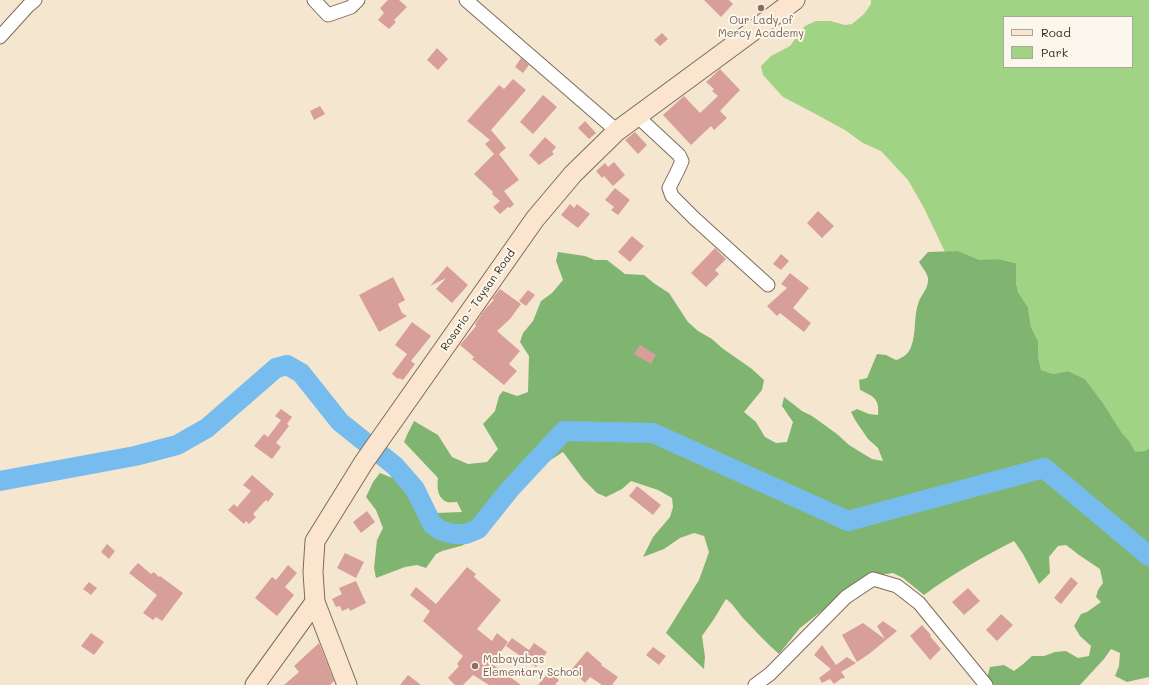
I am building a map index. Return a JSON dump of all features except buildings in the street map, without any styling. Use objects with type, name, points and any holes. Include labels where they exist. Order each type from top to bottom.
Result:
[{"type":"main road","name":"Rosario - Taysan Road","points":[[347,685],[315,602],[313,572],[315,541],[364,462],[535,219],[573,174],[616,131],[795,0]]},
{"type":"main road","points":[[255,685],[315,602]]},
{"type":"street","points":[[0,37],[35,0]]},
{"type":"street","points":[[314,0],[328,15],[351,7],[358,0]]},
{"type":"street","points":[[466,0],[616,131]]},
{"type":"street","points":[[637,116],[680,155],[682,161],[669,188],[672,196],[768,285]]},
{"type":"street","points":[[755,685],[770,674],[846,597],[873,579],[897,586],[919,603],[986,685]]},
{"type":"green space","points":[[871,0],[1149,0],[1149,448],[1145,451],[1135,453],[1130,442],[1122,433],[1103,403],[1085,379],[1068,371],[1053,374],[1041,370],[1038,356],[1038,341],[1031,327],[1028,307],[1018,292],[1016,282],[1016,263],[998,259],[979,261],[958,251],[945,252],[924,208],[908,180],[881,151],[863,143],[845,130],[783,97],[763,75],[761,66],[771,56],[790,46],[805,26],[816,21],[830,21],[845,25],[852,24],[864,14],[871,4]]},
{"type":"green space","points":[[958,251],[979,260],[998,259],[1016,263],[1016,282],[1018,292],[1028,307],[1031,327],[1038,341],[1038,356],[1041,370],[1053,374],[1068,371],[1085,379],[1103,403],[1122,433],[1130,442],[1135,452],[1145,451],[1149,448],[1149,677],[1127,682],[1115,676],[1119,666],[1120,653],[1111,649],[1104,659],[1080,685],[994,685],[987,678],[990,667],[1004,665],[1014,671],[1032,656],[1044,656],[1055,652],[1066,651],[1078,658],[1089,656],[1091,646],[1080,636],[1074,626],[1081,614],[1087,612],[1101,602],[1096,597],[1098,590],[1103,583],[1100,569],[1066,545],[1058,546],[1049,557],[1050,573],[1039,584],[1023,554],[1014,541],[968,566],[924,595],[903,578],[893,573],[873,576],[851,588],[800,628],[779,654],[726,599],[702,636],[705,657],[704,669],[666,633],[699,580],[709,552],[704,536],[694,533],[680,538],[664,549],[643,557],[653,537],[670,517],[673,507],[672,498],[658,490],[631,481],[622,489],[606,497],[597,493],[583,479],[563,452],[535,470],[476,539],[461,546],[436,554],[426,568],[417,565],[405,567],[376,578],[374,568],[377,540],[383,528],[376,510],[366,497],[373,482],[380,473],[395,479],[405,486],[414,500],[424,508],[435,513],[462,512],[457,502],[448,502],[441,498],[439,495],[438,478],[404,442],[414,421],[438,435],[452,457],[468,464],[487,462],[498,449],[483,424],[495,411],[499,396],[503,391],[517,396],[528,392],[529,356],[520,342],[523,333],[533,321],[541,301],[552,293],[563,280],[556,261],[558,252],[585,256],[595,260],[607,260],[625,274],[644,275],[669,293],[688,322],[698,331],[712,339],[752,369],[764,380],[762,390],[744,412],[756,422],[765,437],[776,443],[787,442],[793,422],[782,406],[784,397],[837,434],[849,445],[872,459],[883,461],[878,448],[868,439],[851,412],[857,409],[869,414],[878,415],[877,402],[872,396],[860,390],[859,380],[867,378],[877,354],[886,355],[896,360],[905,355],[910,349],[914,336],[917,307],[928,281],[927,274],[919,262],[928,252]]},
{"type":"waterway","points":[[0,481],[135,456],[177,445],[207,428],[276,368],[287,365],[301,373],[340,422],[395,466],[415,489],[432,524],[440,530],[453,534],[466,534],[478,529],[510,489],[564,431],[653,433],[848,521],[1044,468],[1149,556]]},
{"type":"place","name":"Our Lady of Mercy Academy","points":[[761,8]]},
{"type":"place","name":"Mabayabas Elementary School","points":[[475,666]]}]
